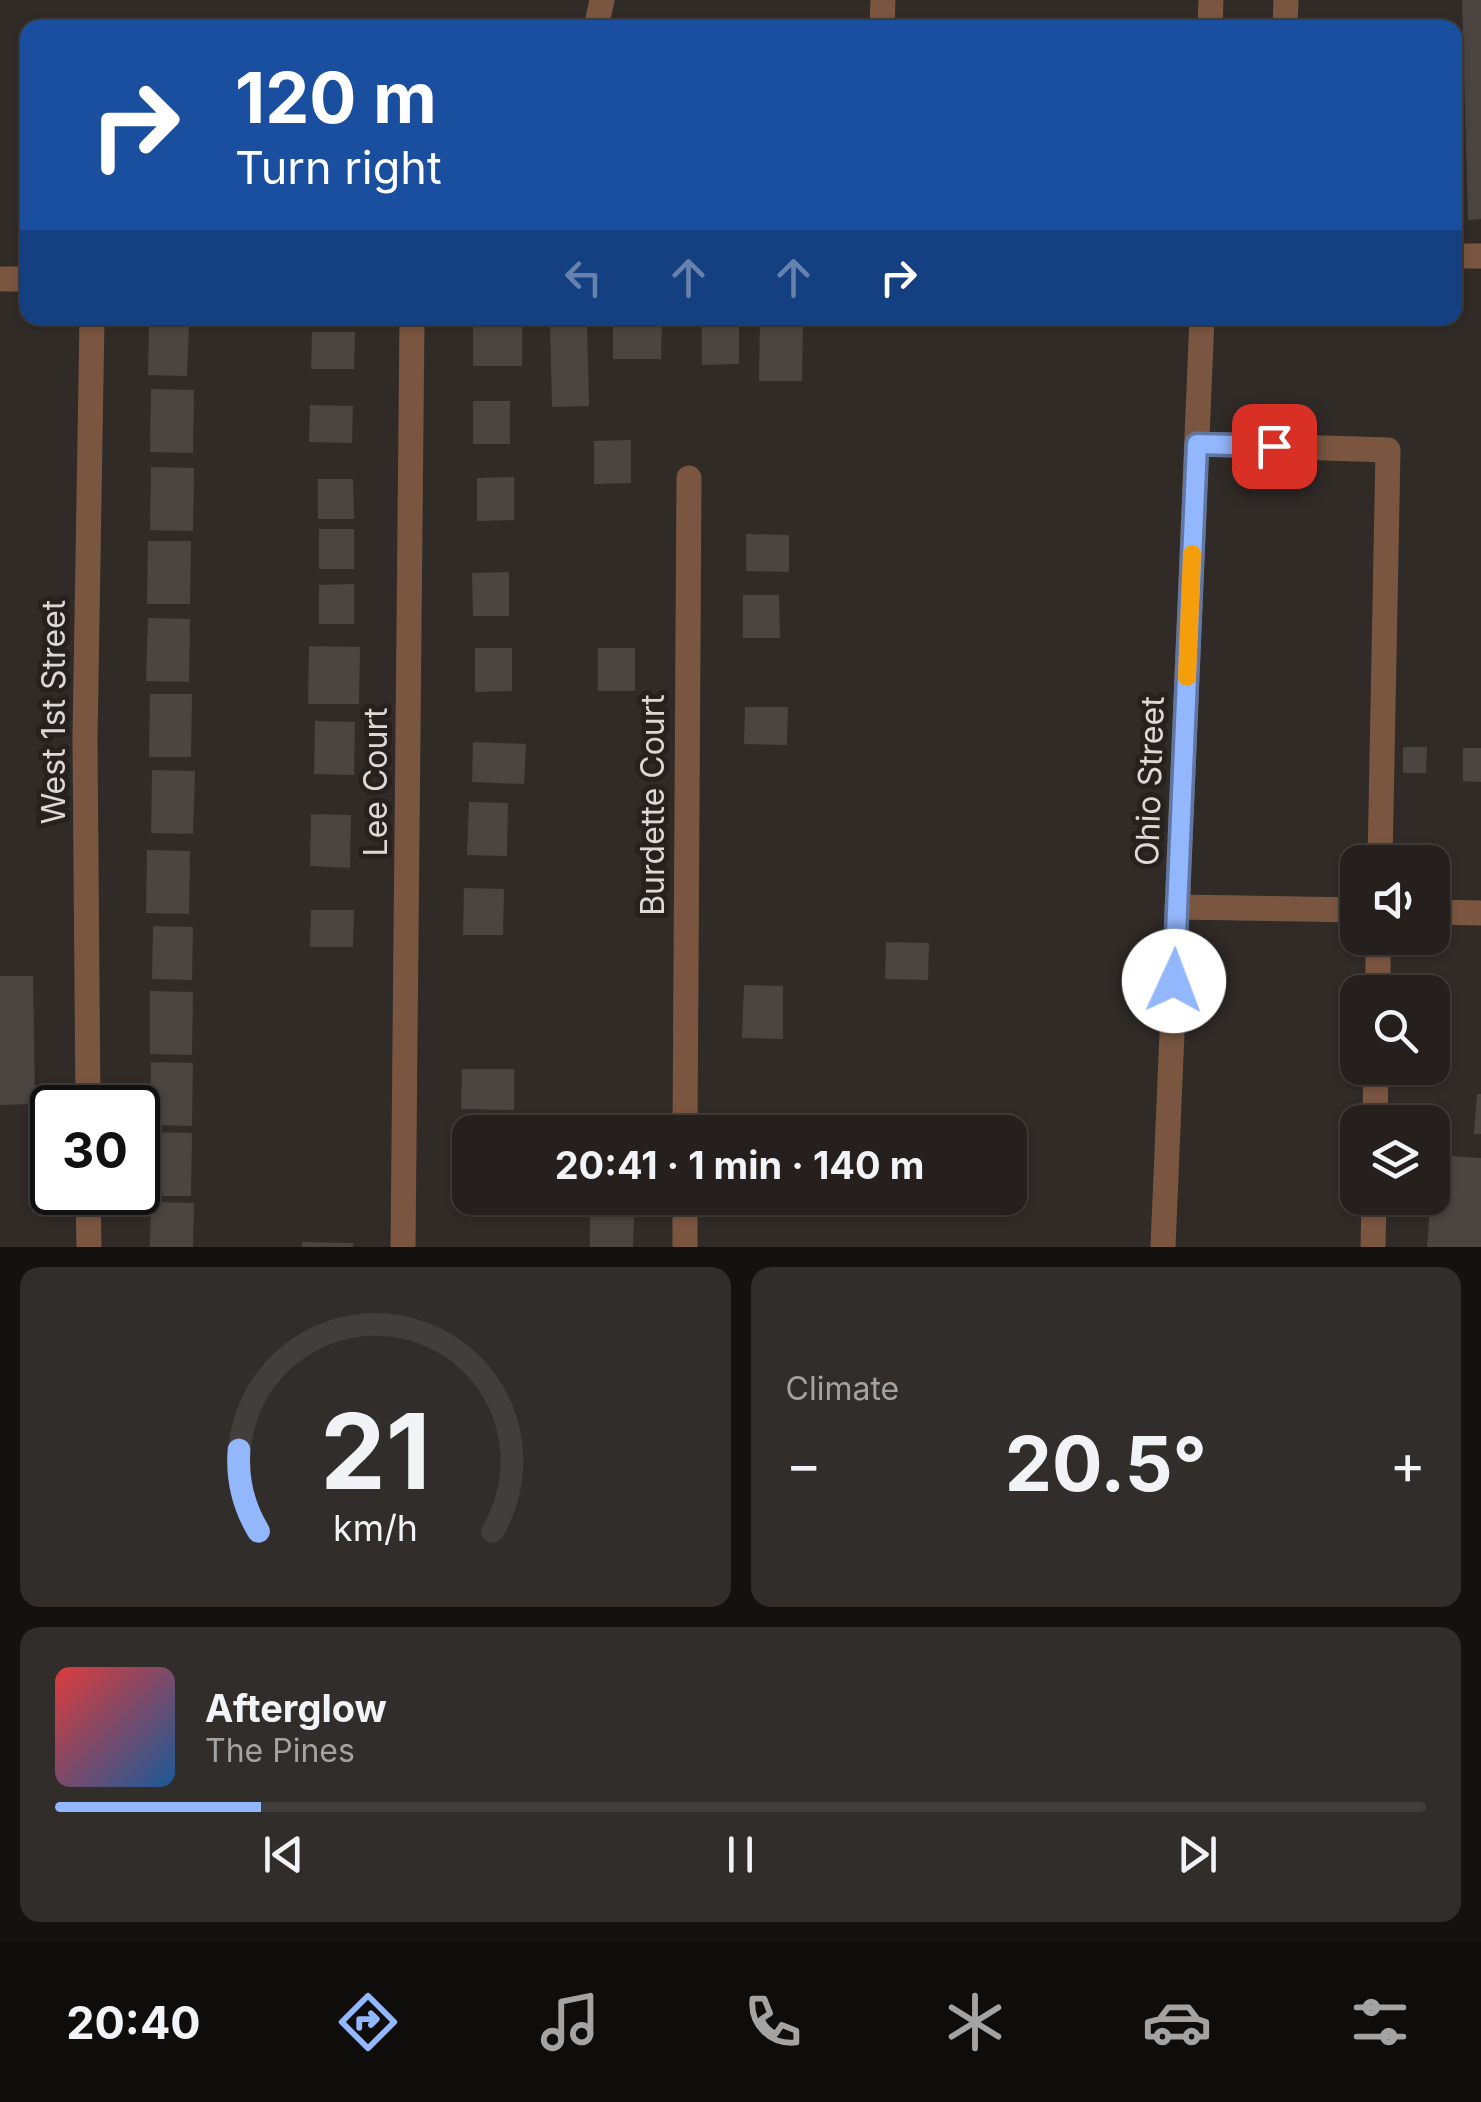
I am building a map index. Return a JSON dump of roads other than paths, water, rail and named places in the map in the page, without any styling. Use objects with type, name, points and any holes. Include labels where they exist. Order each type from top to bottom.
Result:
[{"type":"street","name":"West 1st Street","points":[[88,1085],[85,739],[92,325]]},
{"type":"street","name":"Lee Court","points":[[403,1247],[412,325]]},
{"type":"street","name":"Ohio Street","points":[[1163,1247],[1202,325]]},
{"type":"street","points":[[1197,444],[1388,450],[1380,845]]},
{"type":"street","name":"Burdette Court","points":[[685,1115],[689,478]]},
{"type":"street","points":[[1177,907],[1340,910]]},
{"type":"street","points":[[1450,912],[1481,913]]},
{"type":"street","points":[[88,1215],[89,1247]]},
{"type":"street","points":[[685,1215],[686,1247]]},
{"type":"street","points":[[1374,1215],[1374,1247]]}]
